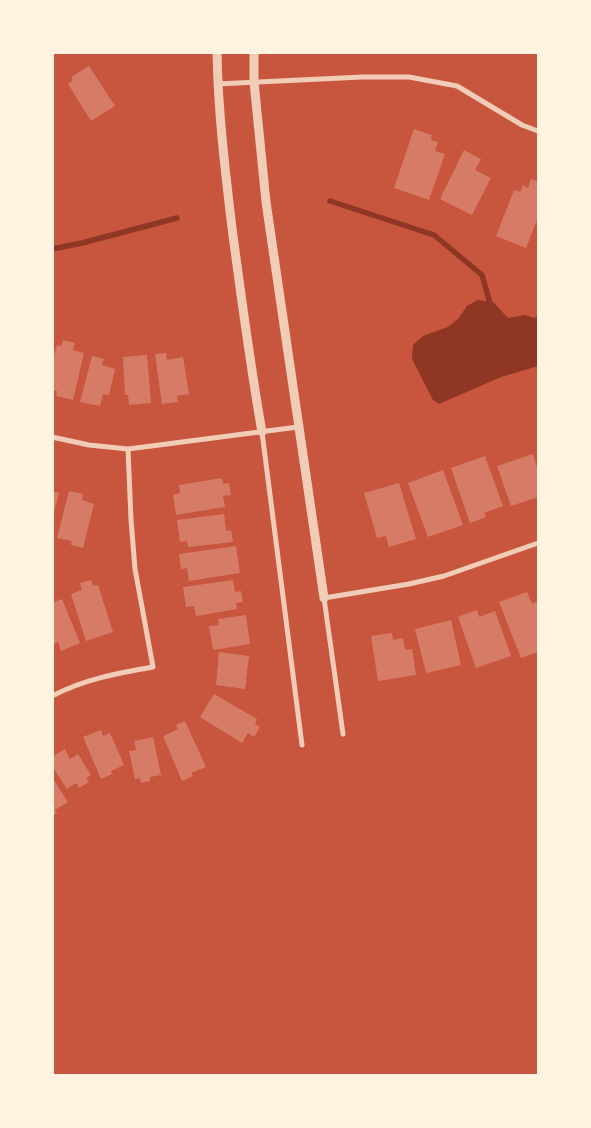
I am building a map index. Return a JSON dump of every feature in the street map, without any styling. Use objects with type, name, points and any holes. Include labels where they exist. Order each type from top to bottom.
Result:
[{"type":"street","points":[[217,52],[217,84],[222,149],[246,338],[262,432],[302,745]]},
{"type":"street","points":[[254,52],[254,82],[266,202],[343,734]]},
{"type":"street","points":[[217,84],[362,77],[409,77],[457,86],[522,125],[538,132]]},
{"type":"street","points":[[52,437],[89,445],[128,449],[298,427]]},
{"type":"street","points":[[52,696],[79,684],[106,676],[153,667],[135,569],[128,449]]},
{"type":"street","points":[[324,598],[409,584],[444,576],[538,543]]},
{"type":"shaded area","points":[[478,300],[493,302],[508,318],[525,315],[534,318],[538,316],[538,366],[501,377],[439,404],[433,400],[412,359],[413,345],[423,336],[448,327],[458,319],[467,306]]},
{"type":"building","points":[[89,66],[115,106],[91,121],[68,84],[73,80],[71,77]]},
{"type":"building","points":[[414,129],[432,135],[431,140],[438,142],[435,151],[445,154],[429,200],[394,188]]},
{"type":"building","points":[[464,150],[481,159],[475,170],[491,178],[472,215],[440,199]]},
{"type":"building","points":[[531,179],[538,182],[538,217],[526,248],[496,236],[514,190],[520,192],[523,185],[528,188]]},
{"type":"building","points":[[63,340],[75,343],[73,350],[84,353],[73,400],[56,396],[57,391],[52,390],[52,363],[57,345],[61,346]]},
{"type":"building","points":[[166,353],[167,360],[183,357],[189,394],[177,396],[178,402],[162,404],[155,354]]},
{"type":"building","points":[[147,355],[151,403],[129,405],[128,395],[125,395],[123,357]]},
{"type":"building","points":[[92,356],[104,359],[102,365],[115,369],[109,395],[103,394],[100,406],[80,402]]},
{"type":"building","points":[[533,454],[538,471],[538,497],[511,506],[497,466]]},
{"type":"building","points":[[485,456],[503,506],[484,513],[486,517],[470,523],[451,468]]},
{"type":"building","points":[[443,470],[463,525],[428,537],[408,483]]},
{"type":"building","points":[[222,478],[223,484],[229,483],[231,495],[223,496],[225,507],[176,515],[173,495],[180,493],[179,485]]},
{"type":"building","points":[[399,483],[416,539],[389,547],[386,536],[377,538],[364,493]]},
{"type":"building","points":[[52,491],[59,493],[53,516],[52,516]]},
{"type":"building","points":[[69,491],[83,494],[82,500],[94,504],[83,548],[71,545],[72,541],[57,538]]},
{"type":"building","points":[[224,514],[226,531],[231,530],[233,542],[188,547],[187,541],[180,542],[177,520]]},
{"type":"building","points":[[236,546],[240,573],[189,581],[187,568],[181,569],[179,554]]},
{"type":"building","points":[[91,580],[93,586],[98,585],[113,632],[86,641],[71,594],[82,590],[80,583]]},
{"type":"building","points":[[233,580],[235,592],[241,591],[243,602],[236,603],[237,609],[196,616],[194,606],[186,607],[183,587]]},
{"type":"building","points":[[527,592],[532,604],[538,601],[538,652],[521,658],[499,602]]},
{"type":"building","points":[[62,599],[80,643],[61,651],[58,642],[52,645],[52,603]]},
{"type":"building","points":[[477,610],[479,617],[495,611],[511,656],[476,668],[458,617]]},
{"type":"building","points":[[246,615],[250,644],[213,650],[209,626],[219,625],[218,619]]},
{"type":"building","points":[[451,620],[461,665],[426,673],[415,629]]},
{"type":"building","points":[[392,633],[393,640],[403,638],[405,650],[412,649],[416,675],[378,681],[371,636]]},
{"type":"building","points":[[219,652],[249,656],[245,689],[216,685]]},
{"type":"building","points":[[214,694],[257,719],[255,724],[260,727],[254,737],[248,733],[242,743],[200,717]]},
{"type":"building","points":[[185,721],[206,767],[191,773],[193,776],[182,781],[163,736],[178,729],[176,725]]},
{"type":"building","points":[[101,730],[103,736],[110,733],[124,765],[111,771],[112,774],[101,779],[83,737]]},
{"type":"building","points":[[153,737],[161,775],[150,777],[150,781],[141,783],[140,778],[135,779],[129,751],[136,750],[134,741]]},
{"type":"building","points":[[65,749],[70,759],[78,754],[91,775],[86,778],[89,782],[79,788],[76,783],[67,789],[52,766],[52,757]]},
{"type":"building","points":[[52,777],[68,802],[55,810],[57,813],[52,816]]},
{"type":"waterway","points":[[330,201],[434,235],[482,275],[491,307]]},
{"type":"waterway","points":[[52,249],[177,218]]}]
